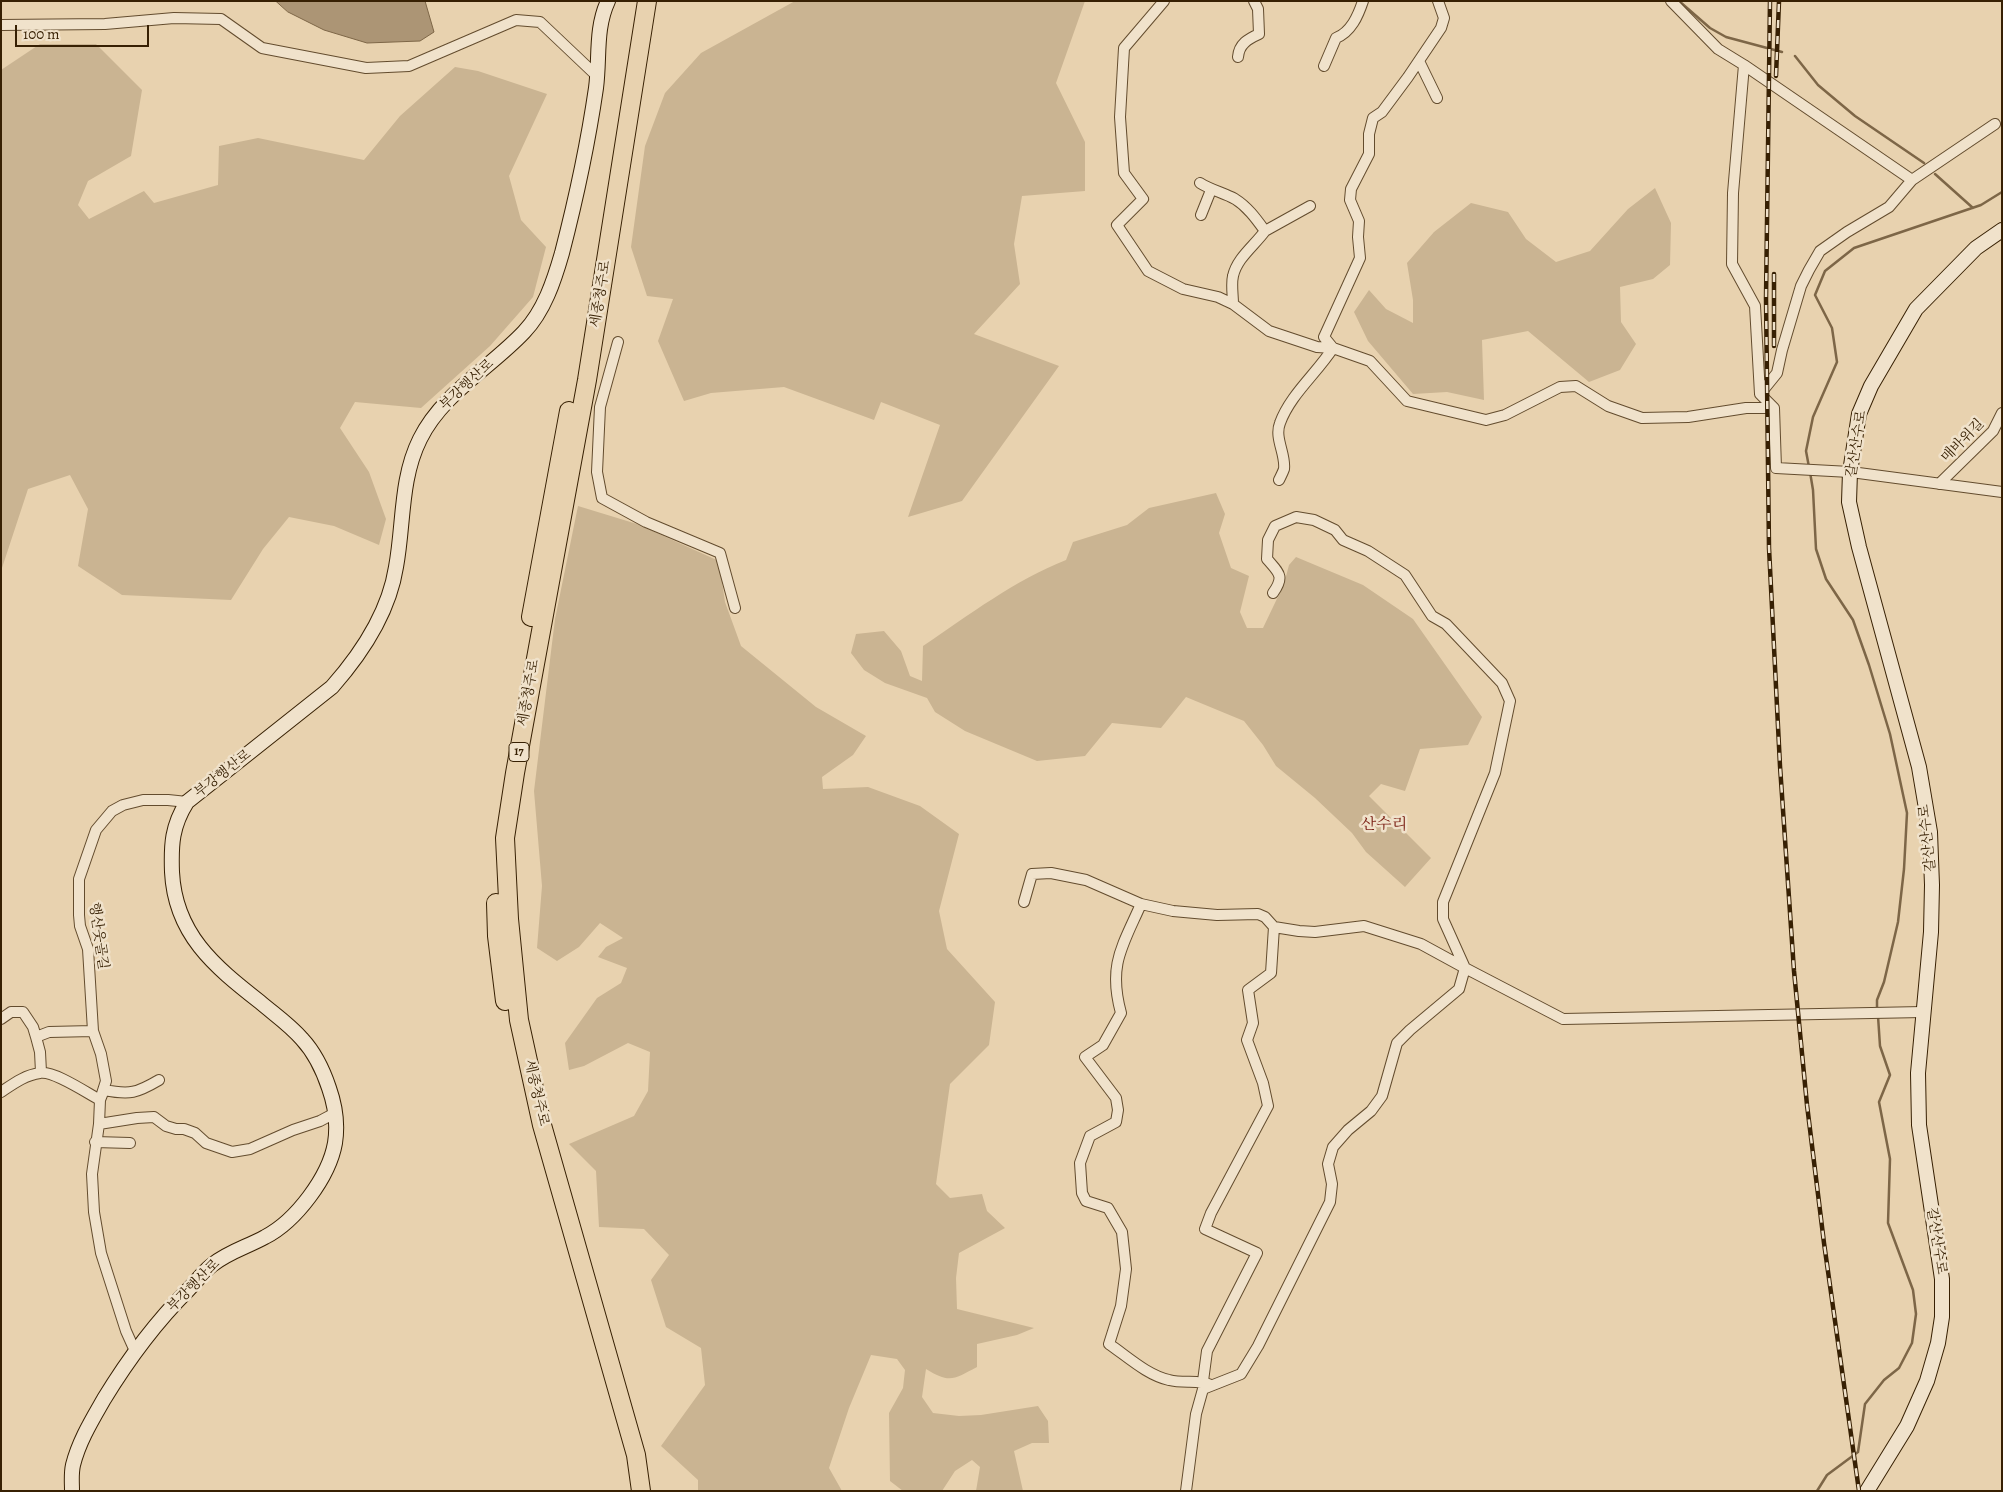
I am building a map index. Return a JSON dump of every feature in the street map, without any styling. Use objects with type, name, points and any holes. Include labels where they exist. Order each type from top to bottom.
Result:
[{"type":"highway","name":"세종청주로","points":[[630,1491],[618,1421],[537,1141],[507,1011],[498,936],[495,858],[498,814],[509,742],[592,287],[641,4]]},
{"type":"highway","name":"세종청주로","points":[[641,4],[587,380],[515,773],[505,838],[509,919],[519,1020],[542,1125],[636,1455],[641,1491]]},
{"type":"street","name":"부강행산로","points":[[72,1491],[71,1477],[74,1464],[88,1426],[135,1351],[175,1302],[211,1266],[224,1257],[266,1237],[278,1229],[306,1201],[320,1183],[328,1164],[335,1144],[337,1126],[332,1095],[324,1075],[315,1056],[303,1040],[203,951],[183,922],[176,906],[173,887],[174,830],[178,817],[187,802],[319,699],[348,670],[381,616],[389,595],[396,567],[406,484],[411,460],[421,437],[451,397],[524,332],[548,295],[562,254],[591,124],[598,77],[601,16],[608,1]]},
{"type":"street","points":[[1164,1],[1124,48],[1120,117],[1124,173],[1144,200],[1117,225],[1148,271],[1183,289],[1218,297],[1234,304],[1269,330],[1317,347],[1333,348],[1370,361],[1406,401],[1486,420],[1505,415],[1560,387],[1576,386],[1608,406],[1642,418],[1688,417],[1746,408],[1774,408]]},
{"type":"street","points":[[1238,57],[1238,50],[1243,44],[1259,34],[1258,10],[1254,1]]},
{"type":"street","points":[[1324,66],[1336,38],[1345,34],[1363,1]]},
{"type":"street","points":[[1333,348],[1324,337],[1360,258],[1359,221],[1350,200],[1351,189],[1369,154],[1373,118],[1382,112],[1441,28],[1444,18],[1438,1]]},
{"type":"street","points":[[1671,1],[1718,49],[1912,180]]},
{"type":"street","points":[[1,25],[105,24],[174,18],[221,19],[262,48],[366,68],[409,66],[516,20],[540,22],[598,77]]},
{"type":"street","points":[[1419,61],[1437,98]]},
{"type":"street","points":[[1744,65],[1733,193],[1732,264],[1755,306],[1760,394],[1774,408]]},
{"type":"street","points":[[1760,394],[1777,373],[1801,286],[1820,252],[1847,232],[1889,207],[1912,180],[1995,124]]},
{"type":"street","points":[[1200,183],[1211,190],[1237,200],[1265,231]]},
{"type":"street","points":[[1201,215],[1211,190]]},
{"type":"street","points":[[1234,304],[1232,277],[1240,259],[1255,245],[1265,231],[1310,206]]},
{"type":"street","name":"갈산산수로","points":[[1867,1491],[1907,1426],[1927,1381],[1938,1343],[1942,1317],[1942,1279],[1919,1125],[1918,1073],[1931,932],[1930,832],[1918,766],[1858,548],[1849,502],[1850,472],[1859,414],[1871,386],[1916,309],[1976,248],[2002,230]]},
{"type":"street","points":[[618,342],[600,407],[597,472],[602,498],[646,522],[720,553],[735,608]]},
{"type":"street","points":[[1280,480],[1284,468],[1278,432],[1280,422],[1294,398],[1322,365],[1333,348]]},
{"type":"street","name":"매바위길","points":[[1774,408],[1776,468],[1850,472],[2002,492]]},
{"type":"street","name":"매바위길","points":[[1939,484],[1993,431],[2002,413]]},
{"type":"street","points":[[1141,904],[1118,957],[1115,981],[1116,995],[1121,1013],[1103,1045],[1085,1057],[1116,1098],[1118,1110],[1116,1122],[1090,1136],[1080,1163],[1082,1193],[1086,1201],[1108,1208],[1122,1232],[1126,1269],[1121,1306],[1109,1344],[1150,1372],[1167,1380],[1184,1383],[1207,1383],[1241,1374],[1258,1346],[1330,1202],[1332,1184],[1328,1164],[1333,1147],[1348,1130],[1371,1111],[1382,1096],[1397,1043],[1459,989],[1465,968],[1443,919],[1444,902],[1495,773],[1510,701],[1502,683],[1446,624],[1432,616],[1404,575],[1368,551],[1343,540],[1335,530],[1314,520],[1296,517],[1276,526],[1268,540],[1267,559],[1279,571],[1280,575],[1279,584],[1273,593]]},
{"type":"street","name":"행산웃골길","points":[[135,1351],[126,1331],[101,1253],[94,1212],[92,1184],[95,1142],[99,1124],[100,1100],[106,1081],[101,1054],[93,1031],[88,949],[80,926],[79,879],[96,830],[112,810],[143,800],[187,802]]},
{"type":"street","points":[[1024,902],[1032,874],[1051,873],[1086,880],[1141,904],[1173,911],[1217,915],[1258,914],[1265,917],[1274,927],[1315,932],[1364,926],[1421,944],[1563,1018],[1923,1012]]},
{"type":"street","points":[[1186,1491],[1196,1414],[1202,1389],[1207,1383],[1207,1351],[1257,1253],[1205,1229],[1211,1213],[1268,1106],[1263,1083],[1247,1040],[1253,1022],[1248,990],[1271,973],[1274,927]]},
{"type":"street","points":[[1,1019],[11,1012],[23,1012],[33,1027],[40,1052],[41,1072]]},
{"type":"street","points":[[36,1037],[49,1032],[93,1031]]},
{"type":"street","points":[[1,1092],[17,1081],[41,1072],[60,1077],[100,1100]]},
{"type":"street","points":[[104,1090],[130,1093],[141,1091],[159,1080]]},
{"type":"street","points":[[99,1124],[154,1117],[166,1126],[195,1133],[206,1143],[232,1152],[250,1149],[293,1130],[320,1121],[335,1113]]},
{"type":"street","points":[[95,1142],[130,1143]]},
{"type":"shaded area","points":[[276,1],[425,1],[434,32],[420,41],[367,43],[324,30],[288,12]]},
{"type":"shaded area","points":[[795,1],[1085,1],[1056,83],[1085,142],[1085,191],[1022,196],[1014,244],[1020,284],[974,334],[1059,366],[962,501],[908,517],[940,425],[881,402],[874,420],[784,387],[711,393],[684,401],[658,341],[673,299],[647,296],[631,247],[645,146],[665,93],[701,53]]},
{"type":"shaded area","points":[[40,44],[96,44],[142,90],[131,156],[88,181],[78,205],[89,219],[144,191],[154,203],[218,185],[219,146],[258,138],[364,160],[400,116],[455,67],[478,71],[547,94],[509,176],[521,220],[546,247],[533,297],[490,346],[421,408],[355,402],[340,428],[369,472],[386,519],[379,545],[334,526],[289,517],[263,549],[231,600],[122,595],[78,566],[88,509],[70,475],[28,489],[1,571],[1,70]]},
{"type":"shaded area","points":[[1655,188],[1671,223],[1670,265],[1653,279],[1620,287],[1621,322],[1636,344],[1620,370],[1589,382],[1528,331],[1482,340],[1484,400],[1447,392],[1413,394],[1368,341],[1354,312],[1369,290],[1386,309],[1413,323],[1413,300],[1407,263],[1434,232],[1471,203],[1508,212],[1526,239],[1556,262],[1590,251],[1628,209]]},
{"type":"shaded area","points":[[1216,493],[1225,514],[1219,533],[1231,568],[1249,576],[1240,612],[1247,628],[1263,628],[1284,584],[1289,565],[1296,557],[1363,585],[1413,619],[1482,717],[1468,745],[1420,749],[1405,791],[1381,784],[1369,796],[1431,858],[1405,887],[1366,852],[1352,833],[1315,798],[1276,766],[1263,745],[1244,721],[1186,697],[1161,728],[1112,723],[1085,756],[1037,761],[965,731],[935,712],[927,698],[885,683],[864,670],[851,653],[856,634],[884,631],[901,651],[910,676],[922,681],[923,646],[1010,588],[1066,560],[1073,542],[1127,525],[1149,508]]},
{"type":"shaded area","points":[[578,506],[637,524],[719,561],[725,602],[741,646],[816,707],[866,736],[853,755],[822,777],[823,789],[868,787],[920,806],[959,834],[939,911],[947,949],[995,1002],[989,1045],[950,1084],[936,1184],[950,1198],[982,1194],[987,1211],[1005,1228],[959,1253],[956,1278],[957,1309],[1034,1328],[1017,1335],[977,1344],[977,1367],[957,1377],[941,1377],[926,1369],[922,1397],[933,1413],[959,1416],[981,1415],[1038,1406],[1048,1421],[1049,1443],[1032,1443],[1014,1451],[1023,1491],[976,1491],[980,1467],[972,1460],[955,1471],[942,1491],[903,1491],[890,1481],[889,1413],[903,1388],[905,1370],[897,1359],[871,1355],[849,1408],[829,1468],[842,1491],[698,1491],[698,1480],[661,1446],[705,1385],[701,1348],[666,1327],[651,1280],[669,1255],[644,1229],[599,1227],[596,1171],[569,1144],[634,1116],[648,1091],[650,1052],[628,1043],[584,1066],[569,1070],[565,1043],[597,998],[621,983],[627,968],[598,957],[606,947],[623,938],[600,923],[579,947],[557,961],[537,948],[542,886],[534,791],[555,619]]},
{"type":"waterway","points":[[1679,1],[1710,28],[1726,37],[1782,52]]},
{"type":"waterway","points":[[1795,56],[1818,85],[1855,116],[1924,163]]},
{"type":"waterway","points":[[1935,174],[1973,208]]},
{"type":"waterway","points":[[1809,467],[1806,451],[1813,417],[1837,362],[1832,328],[1815,295],[1825,271],[1854,248],[1981,205],[2002,192]]},
{"type":"waterway","points":[[1810,472],[1813,490],[1816,549],[1826,579],[1853,620],[1869,665],[1890,734],[1907,813],[1904,869],[1898,922],[1884,982],[1877,1000],[1877,1010]]},
{"type":"waterway","points":[[1817,1491],[1827,1475],[1858,1452],[1865,1404],[1884,1380],[1899,1368],[1912,1343],[1916,1314],[1913,1290],[1888,1223],[1890,1159],[1879,1102],[1890,1075],[1880,1046],[1878,1016]]},
{"type":"railway","points":[[1770,1],[1766,298],[1769,548],[1780,766],[1794,971],[1807,1105],[1824,1243],[1859,1491]]},
{"type":"railway","points":[[1776,76],[1779,1]]},
{"type":"railway","points":[[1774,274],[1774,346]]},
{"type":"district","name":"산수리","points":[[1384,825]]}]
